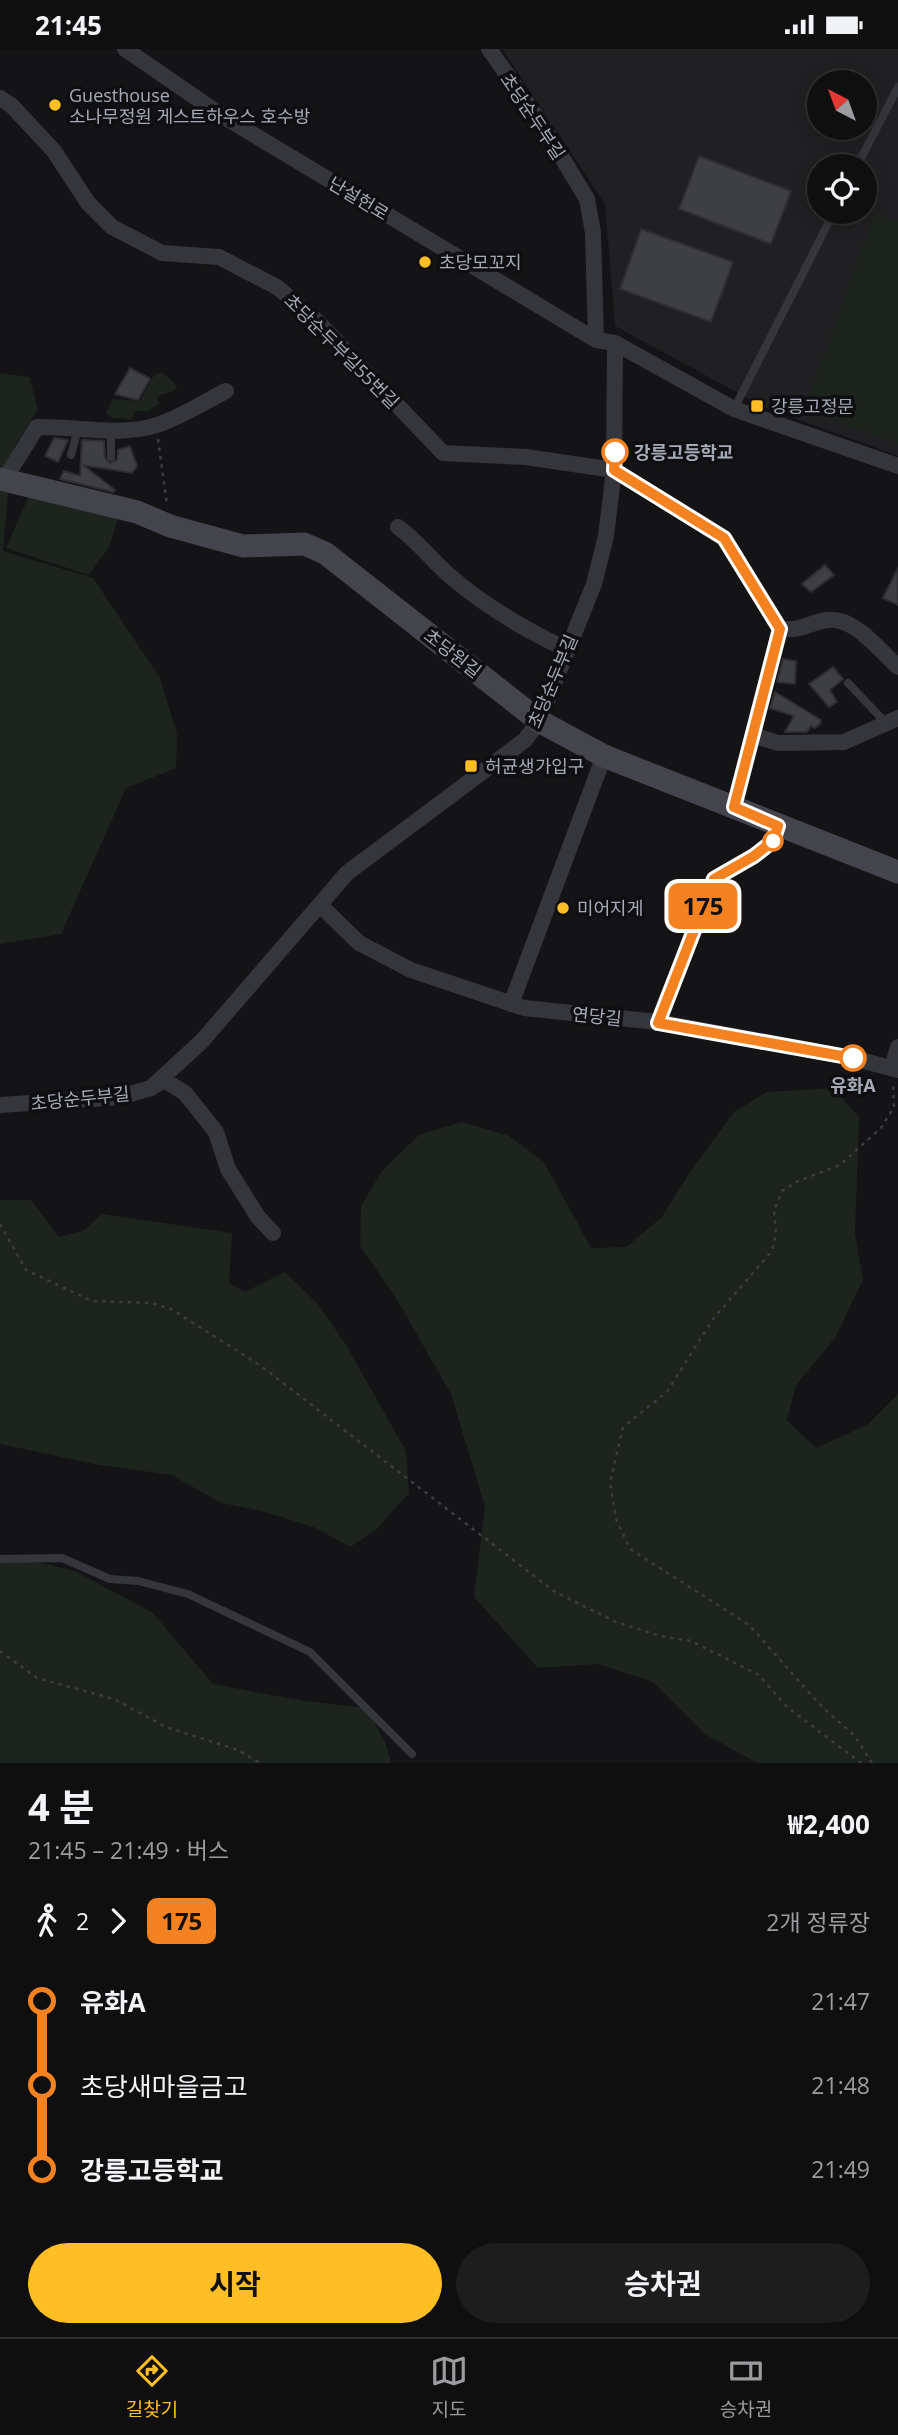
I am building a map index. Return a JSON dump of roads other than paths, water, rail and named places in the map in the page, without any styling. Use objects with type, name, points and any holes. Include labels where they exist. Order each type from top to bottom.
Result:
[{"type":"street","name":"난설헌로","points":[[125,49],[221,115],[596,340]]},
{"type":"street","name":"초당순두부길","points":[[489,49],[541,123],[587,199],[593,233],[596,340]]},
{"type":"street","name":"초당순두부길55번길","points":[[0,98],[12,106],[54,151],[88,203],[113,227],[162,253],[219,257],[277,286],[317,321],[443,453],[526,457],[614,470]]},
{"type":"street","points":[[596,340],[615,343],[734,409],[898,466]]},
{"type":"street","name":"초당순두부길","points":[[0,1105],[120,1097],[151,1088],[202,1041],[347,873],[525,740],[539,721],[594,584],[606,536],[614,470],[615,343]]},
{"type":"street","points":[[2,479],[37,427],[79,426],[111,431],[156,425],[226,391]]},
{"type":"street","points":[[614,470],[724,538],[780,629],[734,807]]},
{"type":"street","name":"초당원길","points":[[2,479],[137,512],[170,526],[243,546],[303,544],[325,553],[539,721],[604,756],[898,873]]},
{"type":"street","points":[[398,527],[416,539],[446,573],[485,606],[566,649]]},
{"type":"street","points":[[780,629],[800,631],[825,620],[839,619],[854,628],[898,667]]},
{"type":"street","points":[[753,735],[778,743],[845,742],[891,720]]},
{"type":"street","points":[[511,1003],[604,756]]},
{"type":"street","points":[[658,1023],[714,879],[754,856],[773,841],[778,826]]},
{"type":"street","name":"연당길","points":[[320,905],[359,943],[411,971],[524,1008],[658,1023],[853,1058],[896,1069]]},
{"type":"street","points":[[896,1069],[898,1047]]},
{"type":"street","points":[[151,1088],[164,1080],[185,1093],[216,1132],[228,1169],[258,1217],[273,1233]]},
{"type":"lane","points":[[863,154],[898,86]]},
{"type":"lane","points":[[734,409],[828,224]]},
{"type":"lane","points":[[71,454],[79,426]]},
{"type":"lane","points":[[111,431],[111,457]]},
{"type":"lane","points":[[848,683],[891,720]]},
{"type":"lane","points":[[0,1559],[62,1558],[110,1579],[138,1581],[188,1594],[310,1652],[412,1755]]},
{"type":"place","name":"Guesthouse 소나무정원 게스트하우스 호수방","points":[[55,105]]},
{"type":"place","name":"초당모꼬지","points":[[425,262]]},
{"type":"place","name":"강릉고정문","points":[[757,406]]},
{"type":"place","name":"강릉고등학교","points":[[615,452]]},
{"type":"place","name":"허균생가입구","points":[[471,766]]},
{"type":"place","name":"미어지게","points":[[563,908]]},
{"type":"place","name":"유화A","points":[[853,1058]]}]
